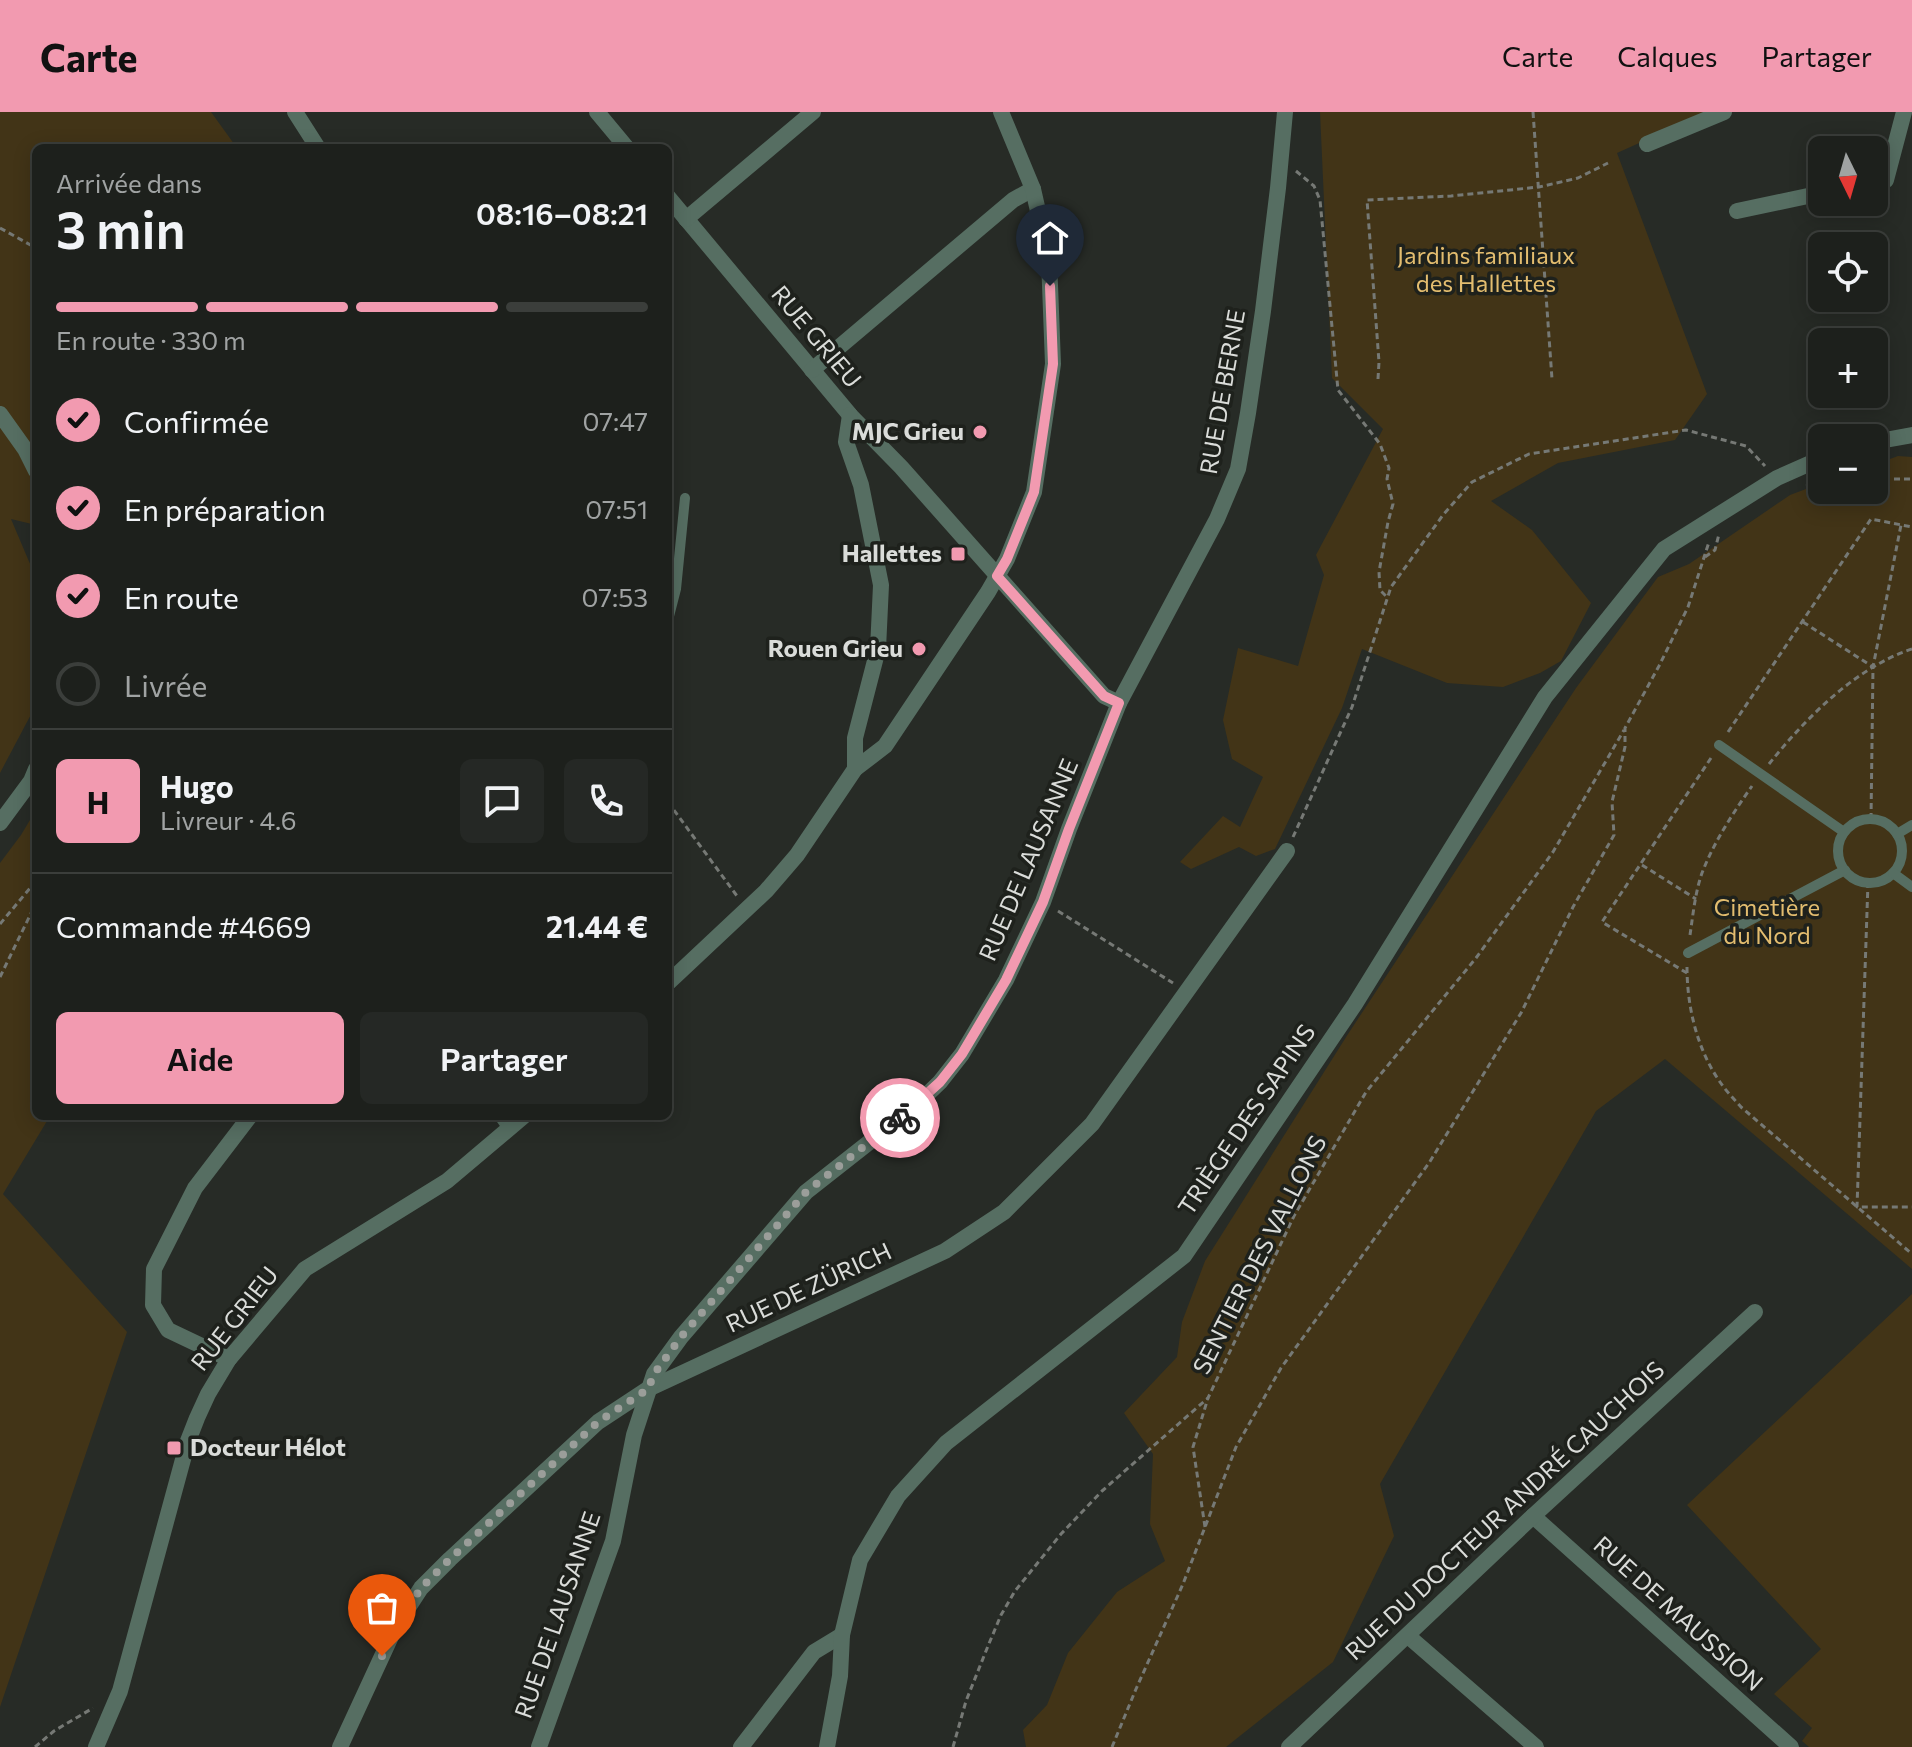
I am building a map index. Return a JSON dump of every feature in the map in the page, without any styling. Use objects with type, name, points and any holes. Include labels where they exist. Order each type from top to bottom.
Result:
[{"type":"street","points":[[295,112],[315,144]]},
{"type":"street","points":[[597,112],[624,144]]},
{"type":"street","points":[[686,219],[813,112]]},
{"type":"street","points":[[672,979],[766,891],[797,855],[855,769],[885,746],[1007,559],[1034,492],[1053,364],[1049,259],[1033,189],[1001,112]]},
{"type":"street","name":"RUE DE BERNE","points":[[1119,703],[1217,519],[1238,469],[1261,325],[1285,112]]},
{"type":"street","points":[[1647,144],[1724,112]]},
{"type":"street","points":[[1888,172],[1904,112]]},
{"type":"street","points":[[812,370],[1013,200],[1033,189]]},
{"type":"street","points":[[1737,211],[1808,196]]},
{"type":"street","name":"RUE GRIEU","points":[[672,202],[850,415],[846,442],[861,485],[881,585],[878,649],[855,738],[855,769]]},
{"type":"street","points":[[0,414],[32,463]]},
{"type":"street","points":[[850,415],[901,467],[1104,696],[1119,703]]},
{"type":"street","points":[[1888,439],[1912,435]]},
{"type":"street","name":"TRIÈGE DES SAPINS","points":[[827,1747],[840,1676],[842,1635],[860,1560],[898,1496],[946,1443],[1184,1256],[1355,1004],[1545,697],[1664,549],[1777,478],[1808,464]]},
{"type":"street","name":"RUE DE LAUSANNE","points":[[539,1747],[613,1541],[634,1435],[654,1374],[681,1337],[806,1192],[914,1107],[940,1082],[962,1054],[1006,980],[1043,902],[1119,703]]},
{"type":"street","points":[[0,823],[32,779]]},
{"type":"street","name":"RUE DE ZÜRICH","points":[[340,1747],[395,1628],[421,1588],[598,1422],[648,1389],[945,1251],[1004,1212],[1092,1124],[1287,851]]},
{"type":"street","points":[[229,1359],[168,1330],[153,1305],[154,1269],[195,1188],[247,1120]]},
{"type":"street","name":"RUE GRIEU","points":[[96,1747],[120,1691],[192,1430],[208,1394],[229,1359],[305,1269],[447,1181],[504,1123]]},
{"type":"street","name":"RUE DU DOCTEUR ANDRÉ CAUCHOIS","points":[[1289,1747],[1755,1312]]},
{"type":"street","name":"RUE DE MAUSSION","points":[[1533,1516],[1791,1747]]},
{"type":"street","points":[[741,1747],[814,1652],[842,1635]]},
{"type":"street","points":[[1408,1636],[1536,1747]]},
{"type":"lane","points":[[672,604],[685,498]]},
{"type":"lane","points":[[1719,745],[1844,832]]},
{"type":"lane","points":[[1871,819],[1890,826],[1897,834],[1902,854],[1893,873],[1868,882],[1845,870],[1838,852],[1844,832],[1851,825],[1871,819]]},
{"type":"lane","points":[[1897,834],[1912,825]]},
{"type":"lane","points":[[1688,953],[1845,870]]},
{"type":"lane","points":[[1893,873],[1912,887]]},
{"type":"path","points":[[1533,112],[1552,379]]},
{"type":"path","points":[[1280,159],[1314,186],[1320,200],[1338,390],[1380,444],[1389,468],[1387,479],[1393,504],[1379,572],[1380,590],[1388,598]]},
{"type":"path","points":[[1378,379],[1367,200],[1539,187],[1578,178],[1608,163]]},
{"type":"path","points":[[0,228],[32,246]]},
{"type":"path","points":[[1287,851],[1352,707],[1391,587],[1443,515],[1472,482],[1529,454],[1686,430],[1746,446],[1777,478]]},
{"type":"path","points":[[1888,479],[1912,479]]},
{"type":"path","name":"SENTIER DES VALLONS","points":[[953,1747],[966,1701],[1001,1615],[1015,1591],[1061,1534],[1102,1491],[1208,1398],[1294,1216],[1366,1092],[1476,958],[1553,852],[1625,728],[1688,607],[1705,557],[1712,519]]},
{"type":"path","points":[[1871,819],[1873,667],[1901,525]]},
{"type":"path","points":[[1802,622],[1873,667]]},
{"type":"path","points":[[1912,649],[1873,667],[1804,723],[1761,773],[1736,809],[1716,842],[1702,875],[1688,953],[1687,984],[1702,1050],[1720,1082],[1741,1107],[1912,1254]]},
{"type":"path","name":"SENTIER DES VALLONS","points":[[1112,1747],[1236,1447],[1281,1368],[1429,1163],[1521,1013],[1573,907],[1614,835],[1612,802],[1625,747],[1625,728]]},
{"type":"path","points":[[672,807],[747,910]]},
{"type":"path","points":[[1641,864],[1696,899]]},
{"type":"path","points":[[1857,1207],[1868,882]]},
{"type":"path","points":[[0,924],[32,886]]},
{"type":"path","points":[[1043,902],[1186,992]]},
{"type":"path","points":[[0,977],[32,911]]},
{"type":"path","points":[[1857,1207],[1912,1207]]},
{"type":"path","points":[[1205,1528],[1193,1447],[1208,1398]]},
{"type":"path","points":[[35,1747],[93,1707]]},
{"type":"green space","points":[[0,112],[211,112],[234,144],[32,144],[32,524],[11,519],[32,569],[32,713],[0,773]]},
{"type":"green space","name":"Jardins familiaux des Hallettes","points":[[1320,112],[1708,112],[1617,153],[1707,394],[1675,440],[1558,463],[1491,501],[1532,530],[1591,603],[1561,661],[1503,687],[1447,683],[1362,649],[1342,708],[1275,849],[1256,856],[1239,847],[1191,869],[1180,862],[1223,816],[1240,827],[1263,777],[1232,759],[1223,720],[1238,648],[1298,666],[1324,575],[1316,555],[1383,429],[1332,378]]},
{"type":"green space","name":"Cimetière du Nord","points":[[1898,456],[1912,457],[1912,1269],[1665,1059],[1596,1111],[1380,1484],[1394,1536],[1333,1662],[1226,1747],[1026,1747],[1023,1730],[1047,1705],[1068,1653],[1117,1592],[1165,1561],[1150,1524],[1153,1454],[1124,1413],[1177,1357],[1182,1322],[1205,1261],[1348,1034],[1576,688],[1658,577],[1689,564],[1790,495],[1808,488],[1808,504],[1888,504],[1888,460]]},
{"type":"green space","points":[[32,817],[32,1120],[48,1120],[3,1194],[127,1332],[0,1707],[0,863]]},
{"type":"green space","points":[[1912,1294],[1912,1747],[1809,1747],[1802,1741],[1812,1728],[1774,1694],[1821,1649],[1687,1505]]},
{"type":"way so far","points":[[382,1656],[395,1628],[421,1588],[598,1422],[648,1389],[654,1374],[681,1337],[806,1192],[900,1118]]},
{"type":"place","name":"MJC Grieu","points":[[980,432]]},
{"type":"place","name":"Hallettes","points":[[958,554]]},
{"type":"place","name":"Rouen Grieu","points":[[919,649]]},
{"type":"place","name":"Docteur Hélot","points":[[174,1448]]},
{"type":"route","points":[[900,1118],[940,1082],[962,1054],[1006,980],[1043,902],[1119,703],[1104,696],[997,576],[1034,492],[1053,364],[1050,286]]}]
